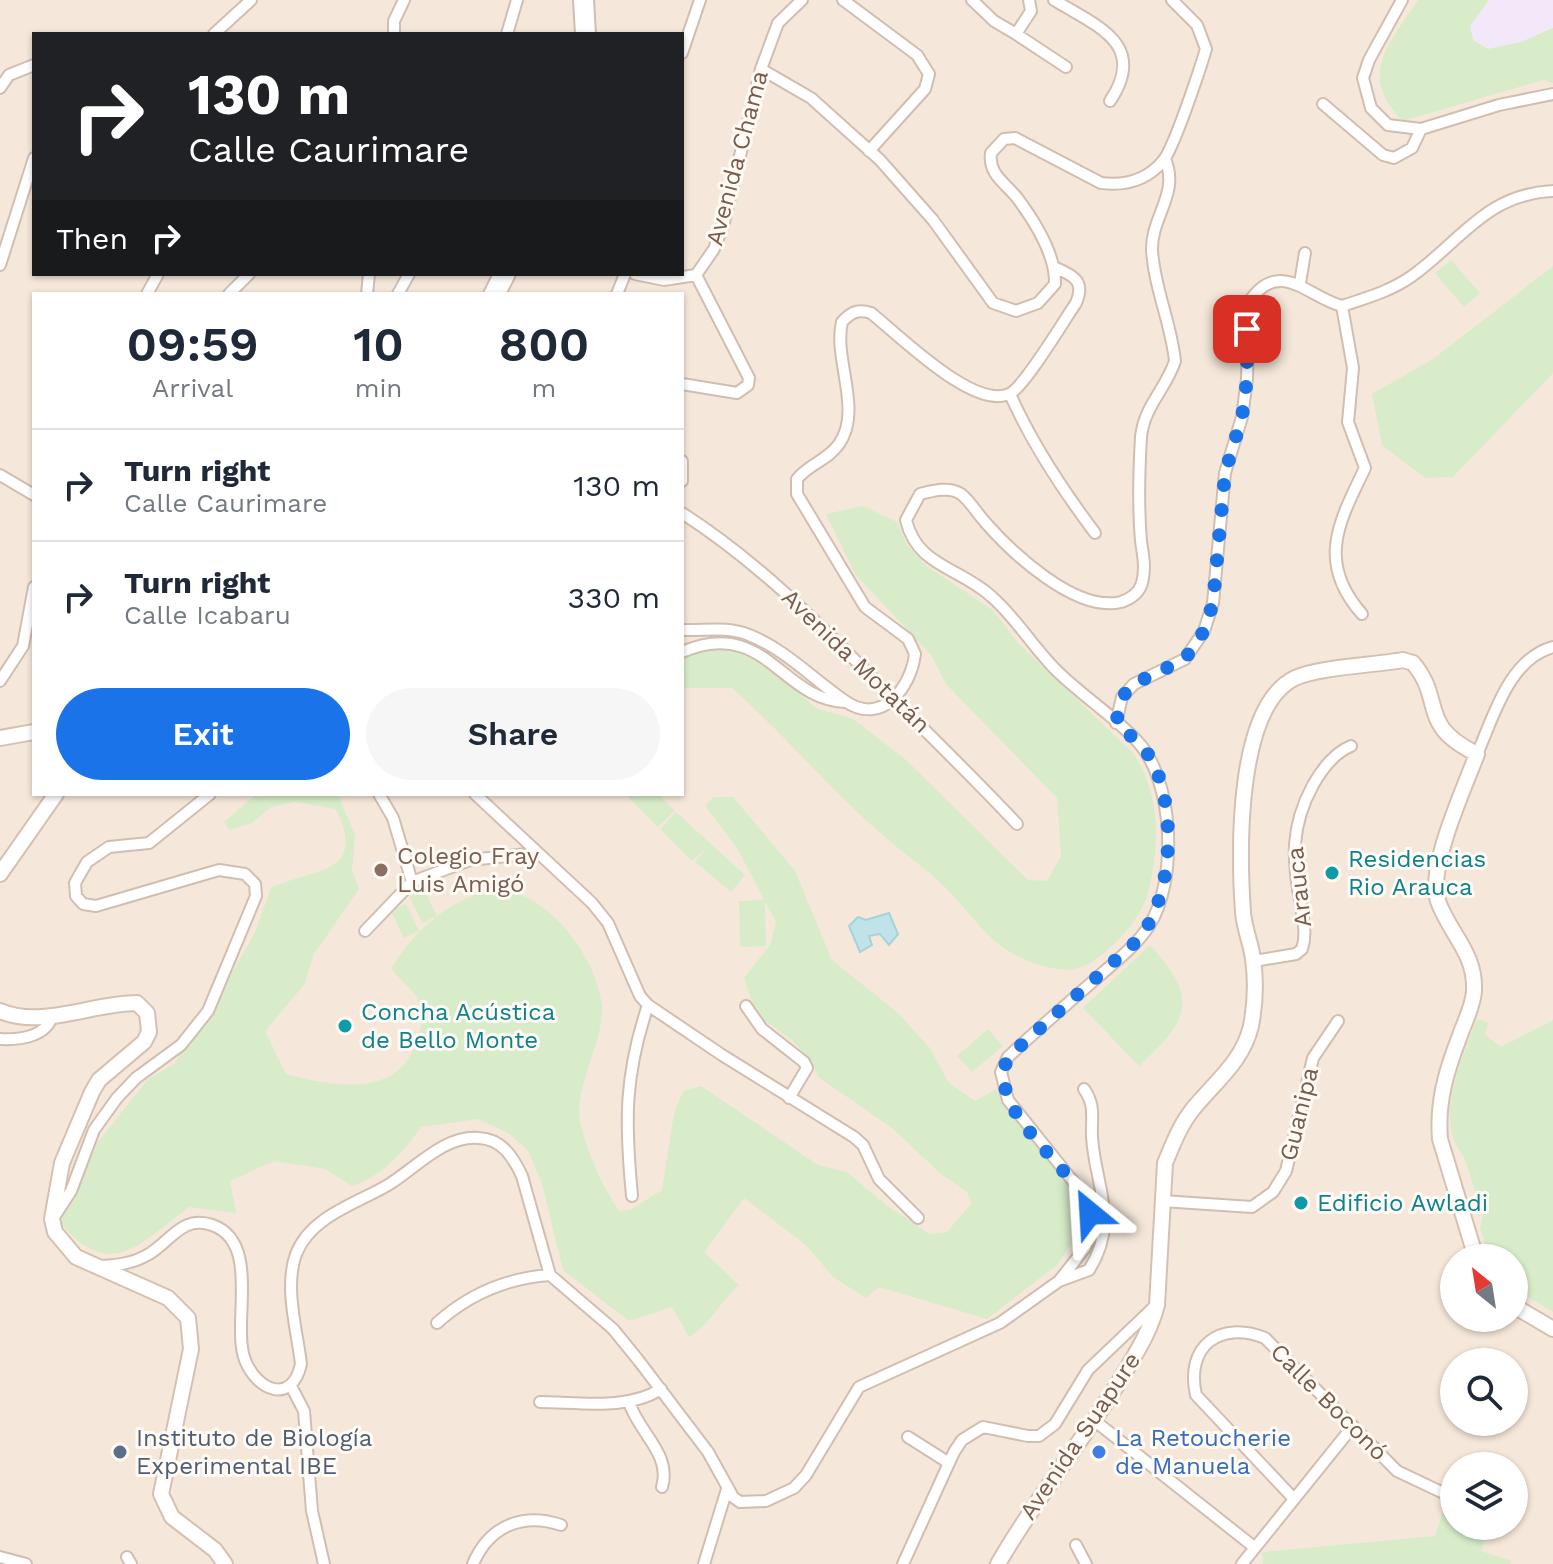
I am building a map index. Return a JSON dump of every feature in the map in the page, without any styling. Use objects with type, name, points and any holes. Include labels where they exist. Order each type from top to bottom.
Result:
[{"type":"street","points":[[216,32],[251,0]]},
{"type":"street","points":[[394,32],[394,21],[404,0]]},
{"type":"street","points":[[508,32],[517,0]]},
{"type":"street","points":[[579,0],[581,32]]},
{"type":"street","points":[[588,0],[590,32]]},
{"type":"street","points":[[684,47],[700,0]]},
{"type":"street","name":"Avenida Chama","points":[[684,384],[737,393],[748,385],[749,378],[696,275],[714,249],[723,226],[761,69],[778,23],[802,0]]},
{"type":"street","points":[[843,0],[917,55],[929,74],[925,89],[869,151]]},
{"type":"street","points":[[972,0],[994,21],[1066,67]]},
{"type":"street","points":[[1016,34],[1031,11],[1029,0]]},
{"type":"street","points":[[1054,0],[1110,34],[1121,50],[1124,75],[1110,101]]},
{"type":"street","points":[[761,69],[811,98],[869,151],[933,220],[993,303],[1016,311],[1038,303],[1055,284],[1056,268],[1019,201],[991,168],[991,153],[1004,139],[1027,142],[1101,183],[1114,185],[1138,179],[1165,159],[1206,49],[1197,25],[1172,0]]},
{"type":"street","points":[[1402,0],[1369,60],[1363,78],[1371,108],[1380,119],[1403,128],[1421,129],[1499,105],[1553,94]]},
{"type":"street","points":[[0,88],[9,75],[32,66]]},
{"type":"street","points":[[1323,104],[1383,155],[1394,158],[1412,148],[1421,129]]},
{"type":"street","points":[[1059,1281],[1085,1248],[1090,1231],[1090,1213],[1073,1179],[1043,1147],[1008,1100],[1001,1072],[1008,1057],[1150,926],[1161,898],[1168,851],[1161,788],[1153,763],[1116,723],[1043,657],[994,598],[911,542],[906,520],[920,494],[937,489],[959,492],[1042,576],[1091,601],[1109,605],[1130,599],[1141,586],[1145,564],[1141,540],[1141,436],[1146,413],[1170,377],[1175,361],[1152,247],[1168,198],[1171,172],[1165,159]]},
{"type":"street","points":[[0,265],[32,164]]},
{"type":"street","points":[[1116,723],[1122,697],[1134,684],[1185,659],[1204,631],[1215,590],[1225,473],[1242,417],[1247,379],[1249,302],[1267,284],[1300,283],[1323,301],[1342,306],[1409,278],[1496,205],[1526,193],[1553,191]]},
{"type":"street","points":[[1300,283],[1305,253]]},
{"type":"street","points":[[684,630],[712,628],[748,635],[771,647],[846,702],[860,708],[878,707],[895,700],[907,683],[915,654],[908,639],[865,607],[797,494],[797,479],[805,469],[831,453],[847,427],[842,322],[849,313],[862,310],[871,313],[965,387],[996,397],[1010,394],[1025,381],[1081,291],[1075,275],[1056,268]]},
{"type":"street","points":[[645,276],[664,280],[696,275]]},
{"type":"street","points":[[231,292],[247,276]]},
{"type":"street","points":[[1342,306],[1353,368],[1348,422],[1365,468],[1339,522],[1336,564],[1343,589],[1362,614]]},
{"type":"street","points":[[1010,394],[1064,492],[1095,533]]},
{"type":"street","points":[[0,475],[32,494]]},
{"type":"street","name":"Avenida Motatán","points":[[684,514],[730,544],[790,595],[895,700],[912,713],[1017,824]]},
{"type":"street","points":[[0,681],[23,646],[32,598]]},
{"type":"street","points":[[684,652],[724,642],[747,646],[828,702],[846,702]]},
{"type":"street","points":[[1472,1244],[1440,1139],[1438,1122],[1441,1091],[1471,1004],[1474,981],[1468,953],[1438,901],[1435,875],[1477,754],[1501,699],[1524,662],[1553,647]]},
{"type":"street","name":"Avenida Suapure","points":[[998,1564],[1024,1518],[1095,1421],[1152,1324],[1157,1305],[1165,1163],[1191,1111],[1238,1057],[1246,1040],[1253,1012],[1254,961],[1243,914],[1245,793],[1253,742],[1279,690],[1304,675],[1403,660],[1413,663],[1427,683],[1436,722],[1464,748],[1477,754]]},
{"type":"street","points":[[0,738],[32,732]]},
{"type":"street","name":"Arauca","points":[[1254,961],[1296,954],[1302,949],[1304,925],[1294,867],[1293,835],[1316,780],[1335,755],[1351,746]]},
{"type":"street","points":[[0,874],[55,796]]},
{"type":"street","points":[[52,1219],[71,1191],[94,1130],[109,1109],[136,1078],[196,1030],[208,1011],[256,896],[255,884],[234,870],[219,870],[96,906],[83,904],[76,896],[75,883],[94,855],[109,847],[149,843],[208,796]]},
{"type":"street","points":[[380,796],[393,818],[412,882]]},
{"type":"street","points":[[477,796],[600,913],[648,1005],[854,1137],[863,1145],[879,1179],[918,1218]]},
{"type":"street","points":[[365,931],[412,882],[470,860],[537,853]]},
{"type":"street","points":[[53,1014],[50,1025],[40,1032],[4,1039],[7,1014],[53,1014],[117,1003],[137,1003],[150,1022],[144,1042],[99,1080],[79,1118],[62,1163],[52,1219],[63,1245],[76,1257],[168,1298],[188,1318],[191,1349],[161,1494],[172,1517],[215,1550],[225,1564]]},
{"type":"street","points":[[632,1196],[625,1106],[629,1076],[648,1005]]},
{"type":"street","points":[[746,1006],[762,1029],[804,1062],[807,1068],[789,1098]]},
{"type":"street","name":"Guanipa","points":[[1162,1201],[1252,1207],[1273,1192],[1286,1171],[1313,1058],[1326,1033],[1338,1021]]},
{"type":"street","points":[[96,1267],[142,1258],[177,1229],[192,1223],[216,1226],[227,1234],[241,1263],[244,1358],[254,1376],[267,1387],[279,1390],[291,1386],[298,1378],[301,1364],[291,1285],[301,1244],[335,1212],[385,1186],[453,1141],[467,1138],[496,1141],[515,1161],[528,1192],[550,1275],[613,1329],[708,1452],[727,1489],[740,1502],[752,1504],[778,1498],[794,1488],[817,1461],[841,1413],[859,1387],[1000,1323],[1059,1281],[1089,1270],[1104,1234],[1102,1182],[1092,1137],[1093,1106],[1084,1089]]},
{"type":"street","points":[[437,1323],[491,1289],[527,1277],[550,1275]]},
{"type":"street","points":[[903,1564],[962,1440],[983,1427],[1039,1436],[1055,1424],[1088,1370],[1157,1305]]},
{"type":"street","points":[[1528,1314],[1553,1329]]},
{"type":"street","name":"Calle Boconó","points":[[1294,1499],[1196,1395],[1195,1358],[1204,1347],[1227,1333],[1253,1333],[1265,1338],[1397,1471],[1440,1491]]},
{"type":"street","points":[[291,1386],[304,1411],[312,1511],[324,1564]]},
{"type":"street","points":[[540,1402],[629,1402],[648,1398],[661,1389]]},
{"type":"street","points":[[629,1402],[633,1414],[664,1463],[662,1487]]},
{"type":"street","points":[[1095,1421],[1254,1547]]},
{"type":"street","points":[[1242,1564],[1353,1426]]},
{"type":"street","points":[[908,1437],[949,1463]]},
{"type":"street","points":[[704,1564],[727,1489]]},
{"type":"street","points":[[473,1564],[480,1548],[511,1524],[530,1518],[561,1525]]},
{"type":"street","points":[[1076,1545],[1086,1564]]},
{"type":"street","points":[[0,1557],[26,1564]]},
{"type":"shaded area","points":[[0,0],[1553,0],[1553,1564],[0,1564]]},
{"type":"shaded area","points":[[1489,0],[1553,0],[1553,28],[1521,42],[1488,49],[1473,40],[1470,26]]},
{"type":"green space","points":[[1418,0],[1489,0],[1470,26],[1473,40],[1488,49],[1521,42],[1553,28],[1553,83],[1543,80],[1403,121],[1389,105],[1380,74],[1389,45]]},
{"type":"green space","points":[[1451,260],[1480,293],[1464,307],[1435,273]]},
{"type":"green space","points":[[1553,266],[1553,373],[1453,477],[1425,478],[1382,445],[1372,394],[1433,359]]},
{"type":"green space","points":[[863,506],[897,522],[907,545],[925,565],[994,611],[1018,643],[1133,753],[1149,786],[1156,821],[1155,857],[1148,893],[1138,915],[1119,939],[1085,966],[1068,970],[1054,968],[1009,952],[989,936],[937,880],[853,808],[732,688],[684,688],[686,655],[722,647],[742,652],[781,678],[816,708],[853,719],[905,759],[1028,880],[1047,881],[1061,856],[1057,798],[946,684],[931,655],[855,574],[826,514]]},
{"type":"green space","points":[[254,796],[339,796],[355,835],[352,870],[359,889],[314,954],[304,985],[265,1031],[286,1074],[322,1082],[360,1084],[394,1074],[407,1062],[416,1044],[422,1018],[417,998],[391,969],[399,956],[420,931],[446,910],[474,895],[509,891],[529,898],[547,911],[579,946],[591,967],[602,1007],[599,1034],[581,1094],[580,1121],[596,1168],[619,1211],[630,1210],[662,1190],[674,1113],[683,1091],[701,1086],[818,1165],[847,1172],[886,1205],[930,1234],[947,1232],[971,1204],[967,1192],[940,1173],[892,1128],[818,1077],[812,1062],[793,1041],[756,1014],[744,978],[770,945],[776,922],[737,848],[705,806],[714,797],[733,797],[795,871],[832,960],[898,1013],[929,1047],[949,1083],[975,1101],[996,1089],[1070,1187],[1076,1214],[1072,1243],[1057,1265],[987,1319],[879,1287],[866,1298],[833,1277],[806,1245],[744,1198],[704,1252],[739,1285],[702,1327],[689,1337],[672,1307],[629,1321],[563,1270],[541,1180],[527,1149],[508,1133],[478,1119],[421,1127],[391,1162],[373,1176],[352,1186],[325,1169],[274,1161],[230,1181],[236,1213],[189,1207],[155,1234],[124,1252],[109,1254],[93,1250],[77,1240],[59,1221],[98,1142],[148,1079],[174,1064],[219,996],[255,932],[271,888],[331,866],[341,858],[345,847],[344,831],[336,809],[295,802],[271,807],[252,823],[229,830],[224,822]]},
{"type":"green space","points":[[627,796],[660,796],[675,811],[658,827]]},
{"type":"green space","points":[[676,812],[745,875],[731,892],[695,862],[707,847],[692,861],[660,829]]},
{"type":"green space","points":[[424,889],[437,916],[422,923],[409,896]]},
{"type":"green space","points":[[765,900],[766,946],[740,947],[739,901]]},
{"type":"green space","points":[[406,904],[419,931],[404,938],[391,911]]},
{"type":"green space","points":[[1150,945],[1176,979],[1182,1007],[1169,1035],[1139,1066],[1083,1008]]},
{"type":"green space","points":[[1477,1019],[1488,1022],[1485,1035],[1501,1047],[1553,1020],[1553,1312],[1528,1297],[1528,1244],[1485,1244],[1480,1228],[1483,1215],[1451,1125],[1450,1107],[1458,1070]]},
{"type":"green space","points":[[988,1029],[1003,1046],[972,1072],[957,1056]]},
{"type":"green space","points":[[1440,1521],[1440,1540],[1485,1540],[1481,1551],[1512,1561],[1510,1564],[1263,1564],[1262,1552],[1435,1536]]},
{"type":"water","points":[[889,913],[898,934],[889,945],[880,934],[869,936],[872,945],[860,952],[849,926],[858,917],[866,920]]},
{"type":"place","name":"Colegio Fray Luis Amigó","points":[[381,870]]},
{"type":"place","name":"Residencias Rio Arauca","points":[[1332,873]]},
{"type":"place","name":"Concha Acústica de Bello Monte","points":[[345,1026]]},
{"type":"place","name":"Edificio Awladi","points":[[1301,1203]]},
{"type":"place","name":"Instituto de Biología Experimental IBE","points":[[120,1452]]},
{"type":"place","name":"La Retoucherie de Manuela","points":[[1099,1452]]},
{"type":"route","points":[[1090,1213],[1084,1195],[1073,1179],[1023,1123],[1008,1100],[1001,1072],[1008,1057],[1122,958],[1150,926],[1161,898],[1168,851],[1161,788],[1153,763],[1138,742],[1116,723],[1122,697],[1134,684],[1185,659],[1204,631],[1217,577],[1225,473],[1242,417],[1247,379],[1247,329]]}]
